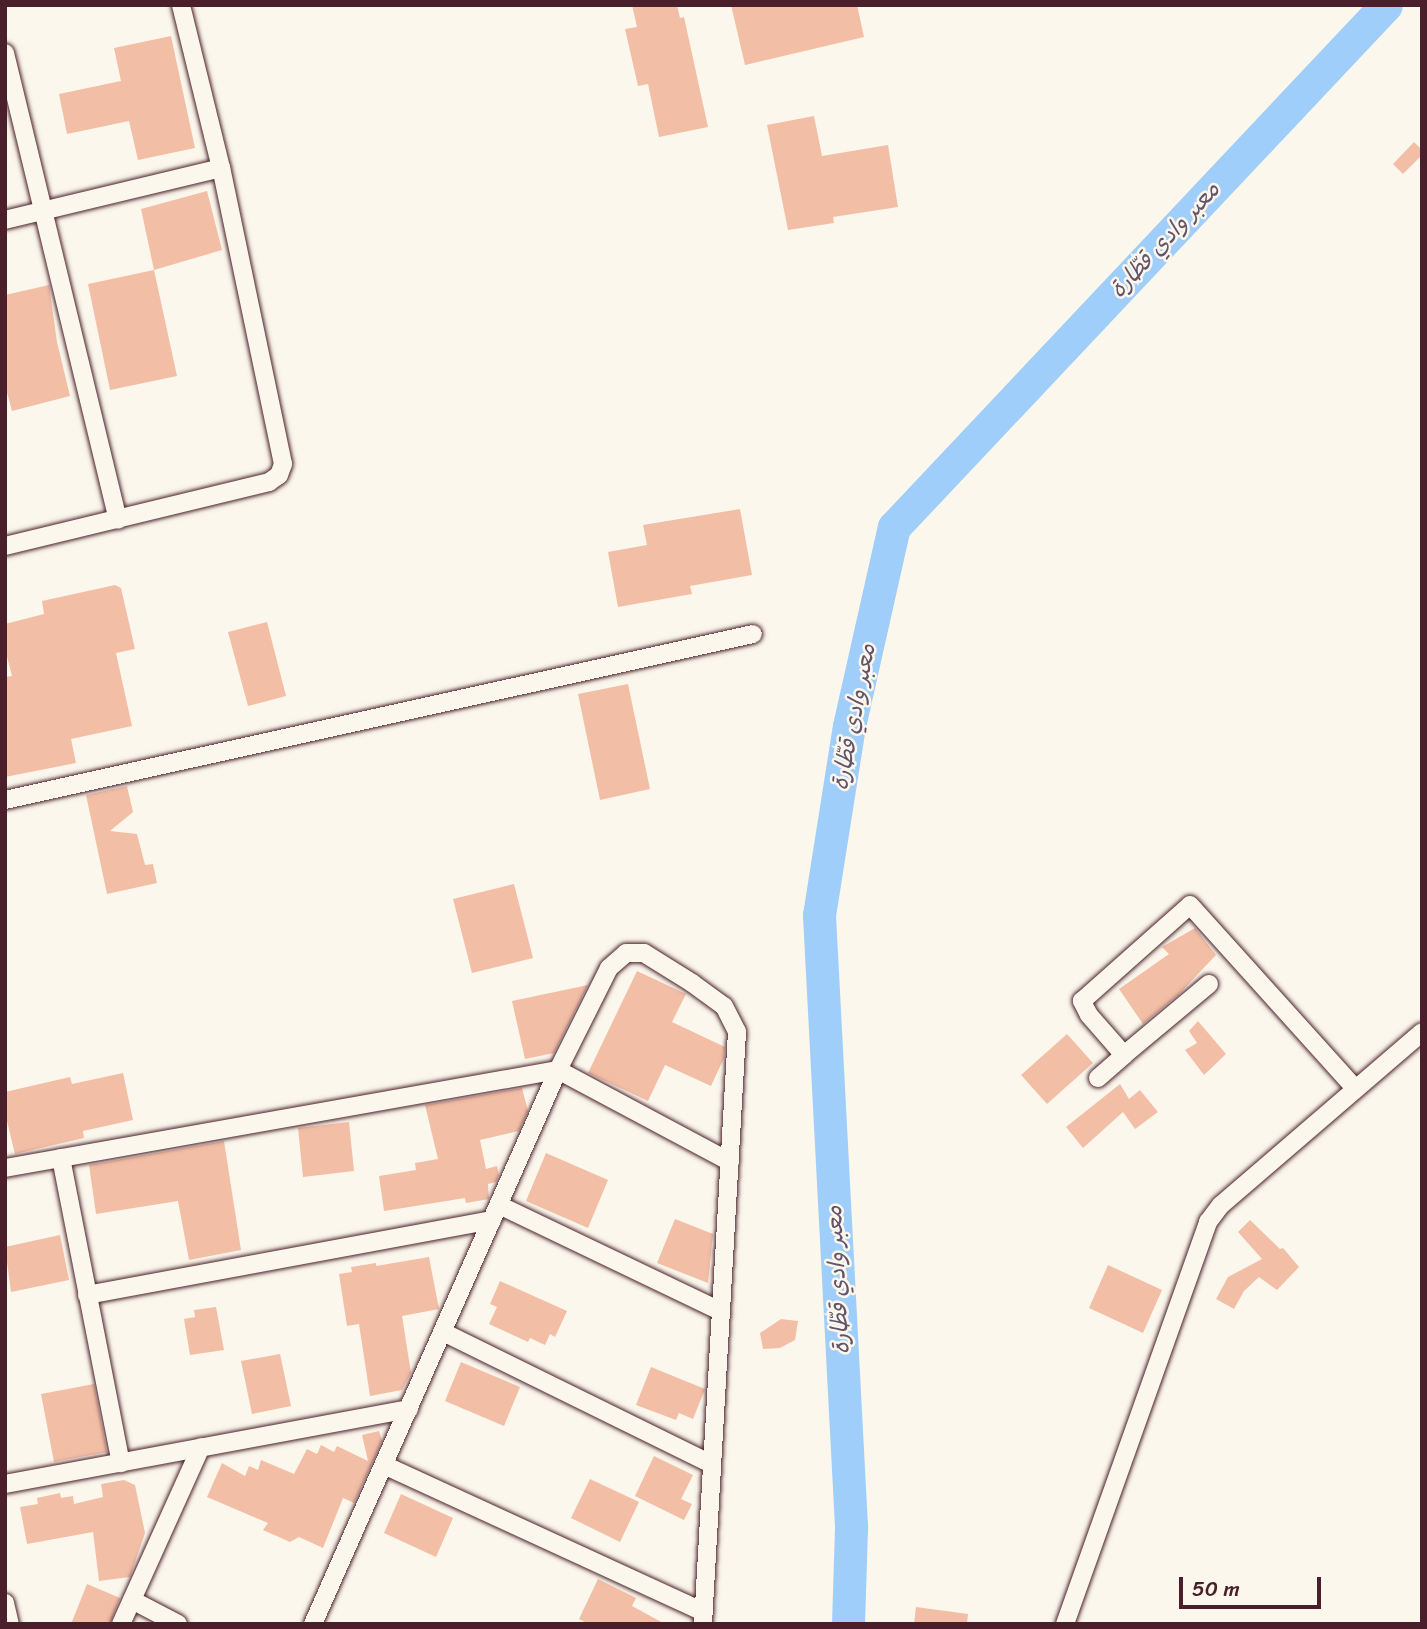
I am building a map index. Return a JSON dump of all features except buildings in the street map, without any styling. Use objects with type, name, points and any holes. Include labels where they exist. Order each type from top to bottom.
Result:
[{"type":"street","points":[[5,546],[269,482],[279,475],[283,464],[222,168],[181,5]]},
{"type":"street","points":[[5,53],[118,519]]},
{"type":"street","points":[[5,220],[222,168]]},
{"type":"street","points":[[5,800],[753,634]]},
{"type":"street","points":[[1124,1055],[1089,1015],[1082,1001],[1190,905],[1356,1088]]},
{"type":"street","points":[[313,1624],[558,1070],[608,968],[626,953],[644,954],[724,1006],[737,1032],[703,1617],[384,1465]]},
{"type":"street","points":[[1098,1078],[1209,984]]},
{"type":"street","points":[[1065,1624],[1208,1222],[1221,1205],[1422,1032]]},
{"type":"street","points":[[5,1168],[558,1070],[730,1162]]},
{"type":"street","points":[[61,1158],[121,1463]]},
{"type":"street","points":[[88,1296],[495,1212],[720,1311]]},
{"type":"street","points":[[443,1332],[711,1464]]},
{"type":"street","points":[[5,1484],[409,1409]]},
{"type":"street","points":[[121,1624],[201,1447]]},
{"type":"street","points":[[132,1601],[178,1624]]},
{"type":"street","points":[[5,1603],[10,1624]]},
{"type":"waterway","name":"معبر وادي قطّارة","points":[[848,1624],[851,1526],[819,915],[849,726],[894,527],[1386,5]]}]
